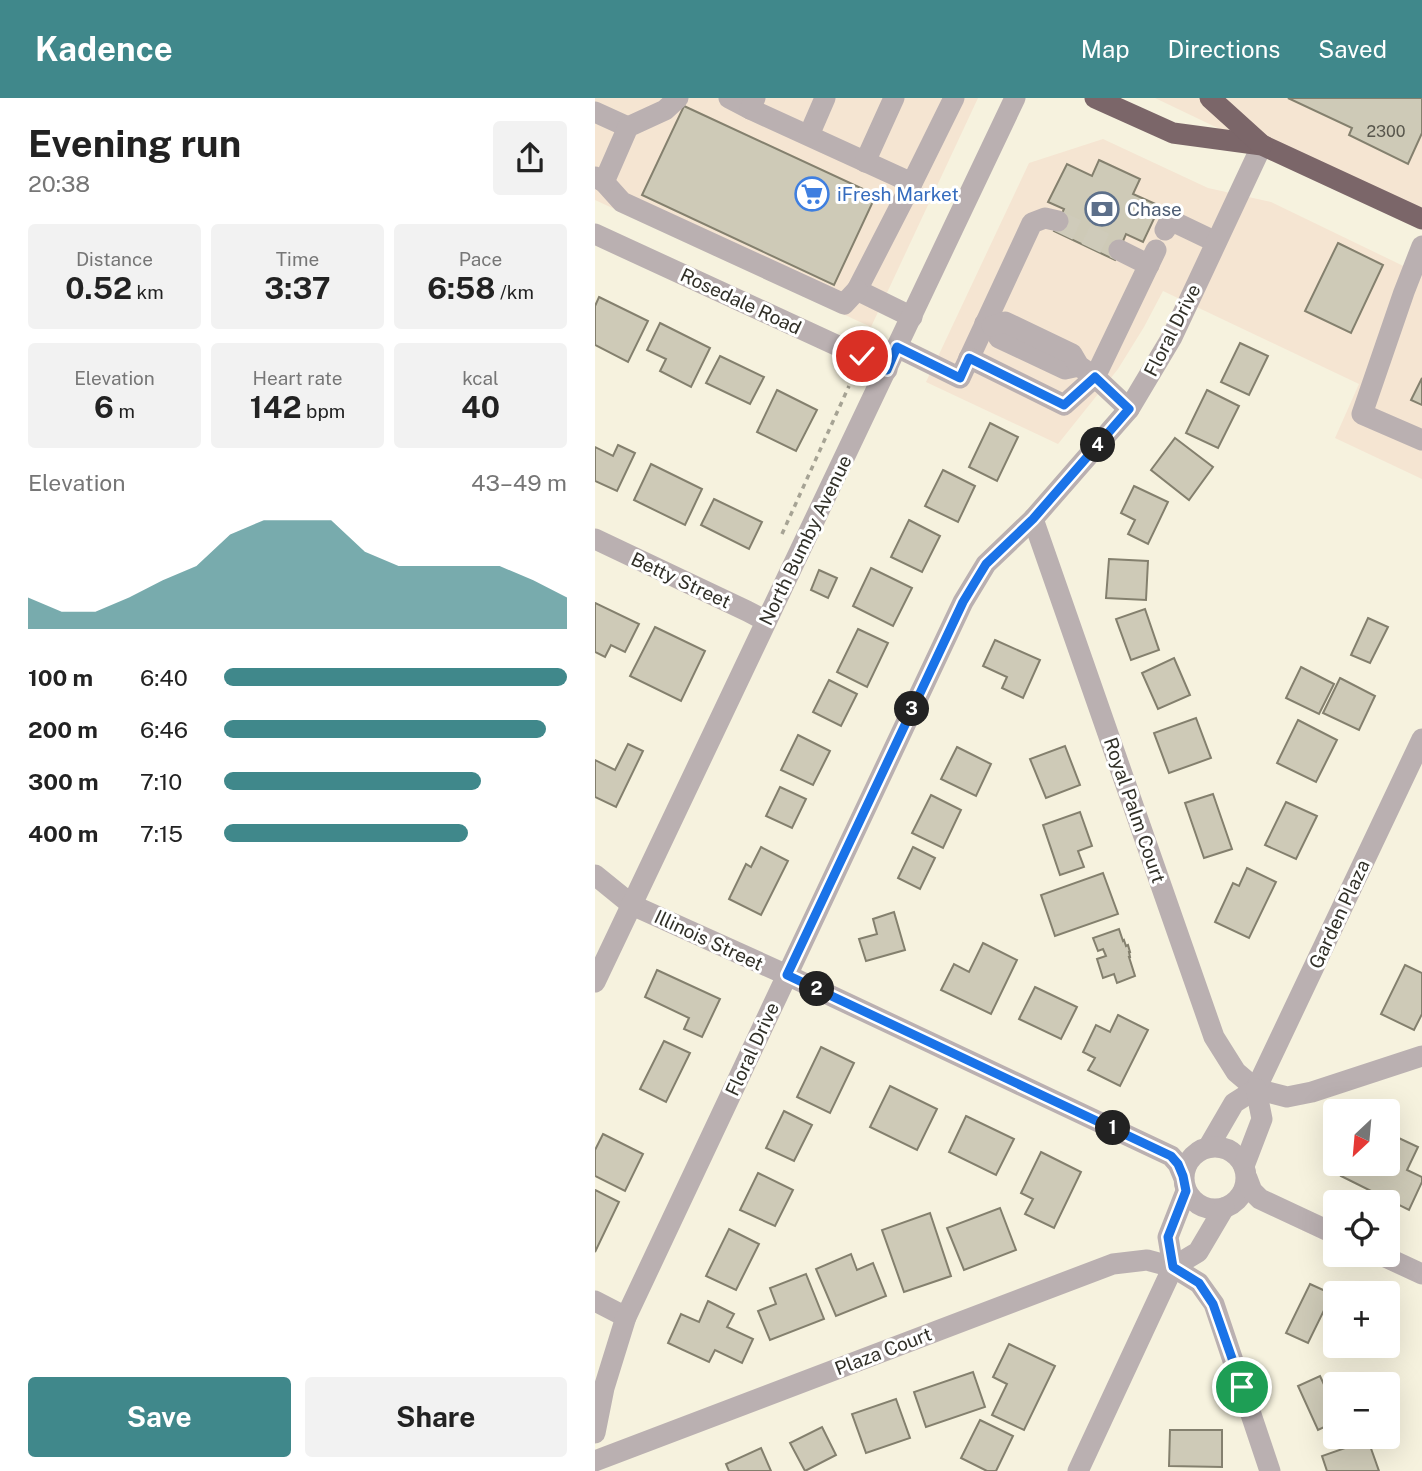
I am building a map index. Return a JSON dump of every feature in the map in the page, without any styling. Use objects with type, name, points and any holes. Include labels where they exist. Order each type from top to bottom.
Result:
[{"type":"highway","points":[[1095,98],[1173,133],[1262,145],[1422,219]]},
{"type":"highway","points":[[1210,98],[1262,145]]},
{"type":"street","points":[[678,98],[664,110],[628,127],[600,180],[622,202],[844,304],[857,290],[954,98]]},
{"type":"street","points":[[729,98],[753,103],[809,135],[912,183]]},
{"type":"street","points":[[809,135],[825,98]]},
{"type":"street","points":[[865,162],[894,98]]},
{"type":"street","name":"North Bumby Avenue","points":[[595,982],[1015,98]]},
{"type":"street","points":[[595,112],[628,127]]},
{"type":"street","name":"Floral Drive","points":[[595,1433],[604,1388],[626,1317],[963,602],[986,564],[1033,519],[1129,409],[1172,337],[1262,145]]},
{"type":"street","points":[[897,347],[960,378],[989,324],[1032,223],[1045,218],[1058,221]]},
{"type":"street","points":[[969,358],[1064,405],[1087,372],[1170,220],[1216,242]]},
{"type":"street","name":"Rosedale Road","points":[[595,234],[862,356],[887,370]]},
{"type":"street","points":[[1422,246],[1413,296],[1362,414],[1422,440]]},
{"type":"street","points":[[1119,250],[1157,248]]},
{"type":"street","points":[[857,290],[912,317]]},
{"type":"street","points":[[989,324],[1005,322],[1072,354],[1087,372],[1129,409]]},
{"type":"street","name":"Royal Palm Court","points":[[1033,519],[1214,1037],[1235,1073],[1257,1089]]},
{"type":"street","name":"Betty Street","points":[[595,539],[766,621]]},
{"type":"street","name":"Garden Plaza","points":[[1203,1149],[1234,1103],[1257,1089],[1422,739]]},
{"type":"street","name":"Illinois Street","points":[[595,875],[632,905],[1171,1156]]},
{"type":"street","points":[[1078,1471],[1173,1267],[1198,1252],[1229,1206],[1243,1192],[1245,1172],[1262,1119],[1257,1089],[1287,1097],[1312,1092],[1422,1056]]},
{"type":"street","points":[[1171,1156],[1224,1147],[1238,1156],[1252,1191],[1260,1199],[1323,1228]]},
{"type":"street","points":[[1203,1149],[1188,1161],[1168,1237],[1173,1267],[1199,1283],[1213,1304],[1270,1471]]},
{"type":"street","points":[[1171,1156],[1178,1164],[1184,1184],[1195,1203],[1207,1208],[1229,1206],[1247,1199],[1260,1199]]},
{"type":"street","name":"Plaza Court","points":[[595,1461],[1113,1264],[1147,1259],[1173,1267]]},
{"type":"street","points":[[1400,1264],[1422,1274]]},
{"type":"street","points":[[595,1301],[626,1317]]},
{"type":"path","points":[[777,544],[849,386]]},
{"type":"shaded area","points":[[595,98],[978,98],[871,327],[595,200]]},
{"type":"shaded area","points":[[1155,98],[1422,98],[1422,226]]},
{"type":"shaded area","points":[[1103,139],[1208,188],[1271,202],[1422,275],[1422,479],[1335,438],[1359,384],[1163,291],[1118,369],[1058,444],[926,382],[1029,163]]},
{"type":"building","points":[[1288,98],[1422,98],[1422,133],[1408,164],[1349,135],[1352,128]]},
{"type":"building","points":[[684,106],[876,195],[834,285],[642,195]]},
{"type":"building","points":[[1099,160],[1140,179],[1133,194],[1160,206],[1143,242],[1126,234],[1115,260],[1054,231],[1064,209],[1048,202],[1067,164],[1092,176]]},
{"type":"building","points":[[1338,243],[1383,265],[1351,333],[1305,311]]},
{"type":"building","points":[[599,297],[648,321],[628,362],[595,345],[595,306]]},
{"type":"building","points":[[660,323],[710,348],[691,387],[660,371],[666,359],[647,350]]},
{"type":"building","points":[[1240,343],[1268,356],[1249,395],[1221,382]]},
{"type":"building","points":[[720,356],[764,377],[750,404],[706,383]]},
{"type":"building","points":[[1422,378],[1422,405],[1411,400]]},
{"type":"building","points":[[777,390],[817,410],[796,451],[757,432]]},
{"type":"building","points":[[1207,390],[1239,406],[1218,448],[1186,433]]},
{"type":"building","points":[[990,423],[1018,437],[997,481],[969,467]]},
{"type":"building","points":[[1175,438],[1213,467],[1189,500],[1151,470]]},
{"type":"building","points":[[618,445],[635,453],[617,491],[595,481],[595,447],[613,456]]},
{"type":"building","points":[[651,464],[702,489],[685,525],[634,500]]},
{"type":"building","points":[[943,470],[975,486],[958,522],[925,506]]},
{"type":"building","points":[[1134,486],[1168,502],[1148,544],[1128,534],[1135,520],[1121,513]]},
{"type":"building","points":[[714,499],[762,522],[749,549],[701,525]]},
{"type":"building","points":[[909,520],[940,536],[922,572],[891,557]]},
{"type":"building","points":[[1109,559],[1148,561],[1146,600],[1106,598]]},
{"type":"building","points":[[871,568],[912,588],[893,626],[853,606]]},
{"type":"building","points":[[819,570],[837,578],[828,598],[811,590]]},
{"type":"building","points":[[595,603],[639,624],[625,652],[611,645],[605,657],[595,652]]},
{"type":"building","points":[[1145,609],[1159,650],[1131,660],[1116,619]]},
{"type":"building","points":[[1368,618],[1388,627],[1370,663],[1351,655]]},
{"type":"building","points":[[655,627],[705,651],[681,701],[630,676]]},
{"type":"building","points":[[858,629],[888,643],[867,687],[837,672]]},
{"type":"building","points":[[995,640],[1040,660],[1023,698],[1002,688],[1007,677],[983,666]]},
{"type":"building","points":[[1174,658],[1190,695],[1158,709],[1142,673]]},
{"type":"building","points":[[1301,667],[1334,684],[1319,714],[1286,698]]},
{"type":"building","points":[[1340,678],[1375,696],[1359,730],[1323,713]]},
{"type":"building","points":[[829,680],[857,694],[841,726],[813,712]]},
{"type":"building","points":[[1196,718],[1211,758],[1169,773],[1154,733]]},
{"type":"building","points":[[1298,720],[1337,740],[1316,782],[1277,763]]},
{"type":"building","points":[[798,735],[830,751],[813,785],[781,770]]},
{"type":"building","points":[[628,744],[643,751],[616,807],[595,797],[595,760],[615,770]]},
{"type":"building","points":[[1065,746],[1080,785],[1046,798],[1030,759]]},
{"type":"building","points":[[957,747],[991,764],[976,796],[941,779]]},
{"type":"building","points":[[780,787],[806,799],[792,828],[766,816]]},
{"type":"building","points":[[1213,794],[1232,849],[1204,858],[1185,803]]},
{"type":"building","points":[[931,795],[961,810],[943,848],[912,833]]},
{"type":"building","points":[[1286,802],[1317,816],[1296,859],[1265,845]]},
{"type":"building","points":[[1080,812],[1092,846],[1078,851],[1084,867],[1060,875],[1043,825]]},
{"type":"building","points":[[761,847],[788,861],[761,915],[729,899],[746,864],[751,867]]},
{"type":"building","points":[[913,847],[935,858],[920,889],[898,878]]},
{"type":"building","points":[[1247,868],[1276,882],[1249,938],[1215,922],[1233,883],[1239,886]]},
{"type":"building","points":[[1103,873],[1118,914],[1055,936],[1041,895]]},
{"type":"building","points":[[894,912],[905,950],[866,961],[859,939],[877,934],[873,919]]},
{"type":"building","points":[[1119,929],[1123,941],[1128,945],[1135,976],[1117,983],[1114,974],[1103,978],[1097,959],[1106,956],[1103,949],[1098,951],[1093,938]]},
{"type":"building","points":[[983,943],[1017,960],[991,1014],[941,990],[954,964],[969,972]]},
{"type":"building","points":[[1405,965],[1422,973],[1422,1014],[1414,1030],[1381,1014]]},
{"type":"building","points":[[657,970],[720,999],[702,1037],[684,1029],[689,1018],[645,997]]},
{"type":"building","points":[[1035,987],[1077,1007],[1061,1039],[1019,1019]]},
{"type":"building","points":[[1118,1015],[1148,1030],[1120,1086],[1088,1070],[1095,1058],[1083,1052],[1096,1025],[1110,1032]]},
{"type":"building","points":[[664,1041],[690,1053],[666,1102],[640,1089]]},
{"type":"building","points":[[821,1047],[854,1063],[830,1113],[797,1097]]},
{"type":"building","points":[[890,1086],[937,1109],[917,1150],[870,1127]]},
{"type":"building","points":[[784,1111],[812,1125],[794,1161],[766,1148]]},
{"type":"building","points":[[966,1116],[1014,1139],[996,1175],[949,1152]]},
{"type":"building","points":[[603,1134],[643,1154],[625,1191],[595,1176],[595,1150]]},
{"type":"building","points":[[1400,1139],[1418,1147],[1407,1170],[1422,1177],[1422,1182],[1409,1210],[1400,1206],[1400,1190],[1369,1190],[1341,1176],[1400,1176]]},
{"type":"building","points":[[1041,1152],[1081,1172],[1054,1228],[1025,1214],[1033,1199],[1021,1193]]},
{"type":"building","points":[[758,1173],[793,1190],[775,1226],[740,1210]]},
{"type":"building","points":[[595,1190],[619,1202],[595,1252]]},
{"type":"building","points":[[1000,1208],[1016,1250],[964,1270],[947,1228]]},
{"type":"building","points":[[930,1213],[951,1276],[904,1292],[882,1230]]},
{"type":"building","points":[[729,1229],[759,1244],[736,1290],[706,1276]]},
{"type":"building","points":[[851,1254],[857,1270],[873,1263],[886,1296],[836,1316],[816,1269]]},
{"type":"building","points":[[806,1274],[824,1319],[770,1340],[758,1311],[776,1304],[770,1288]]},
{"type":"building","points":[[1310,1284],[1323,1290],[1323,1312],[1308,1343],[1286,1333]]},
{"type":"building","points":[[708,1301],[734,1314],[727,1327],[753,1339],[742,1363],[715,1350],[709,1362],[668,1343],[681,1314],[699,1322]]},
{"type":"building","points":[[1009,1344],[1055,1366],[1024,1430],[992,1415],[1007,1384],[993,1377]]},
{"type":"building","points":[[973,1372],[985,1407],[926,1427],[914,1392]]},
{"type":"building","points":[[1320,1376],[1323,1382],[1323,1428],[1318,1430],[1298,1386]]},
{"type":"building","points":[[896,1399],[910,1438],[866,1453],[852,1414]]},
{"type":"building","points":[[980,1420],[1013,1436],[996,1471],[987,1471],[961,1458]]},
{"type":"building","points":[[822,1427],[836,1455],[805,1471],[790,1443]]},
{"type":"building","points":[[1170,1430],[1222,1430],[1222,1467],[1169,1466]]},
{"type":"building","points":[[761,1448],[771,1471],[729,1471],[726,1464]]},
{"type":"building","points":[[1342,1449],[1371,1449],[1379,1471],[1327,1471],[1322,1456]]},
{"type":"tunnel","points":[[1058,221],[1119,250]]},
{"type":"place","name":"iFresh Market","points":[[812,194]]},
{"type":"place","name":"Chase","points":[[1102,209]]},
{"type":"route","points":[[862,356],[887,370],[897,347],[960,378],[969,358],[1064,405],[1095,377],[1129,409],[1033,519],[986,564],[963,602],[787,975],[1171,1156],[1178,1164],[1186,1191],[1168,1237],[1173,1267],[1199,1283],[1213,1304],[1242,1387]]}]
